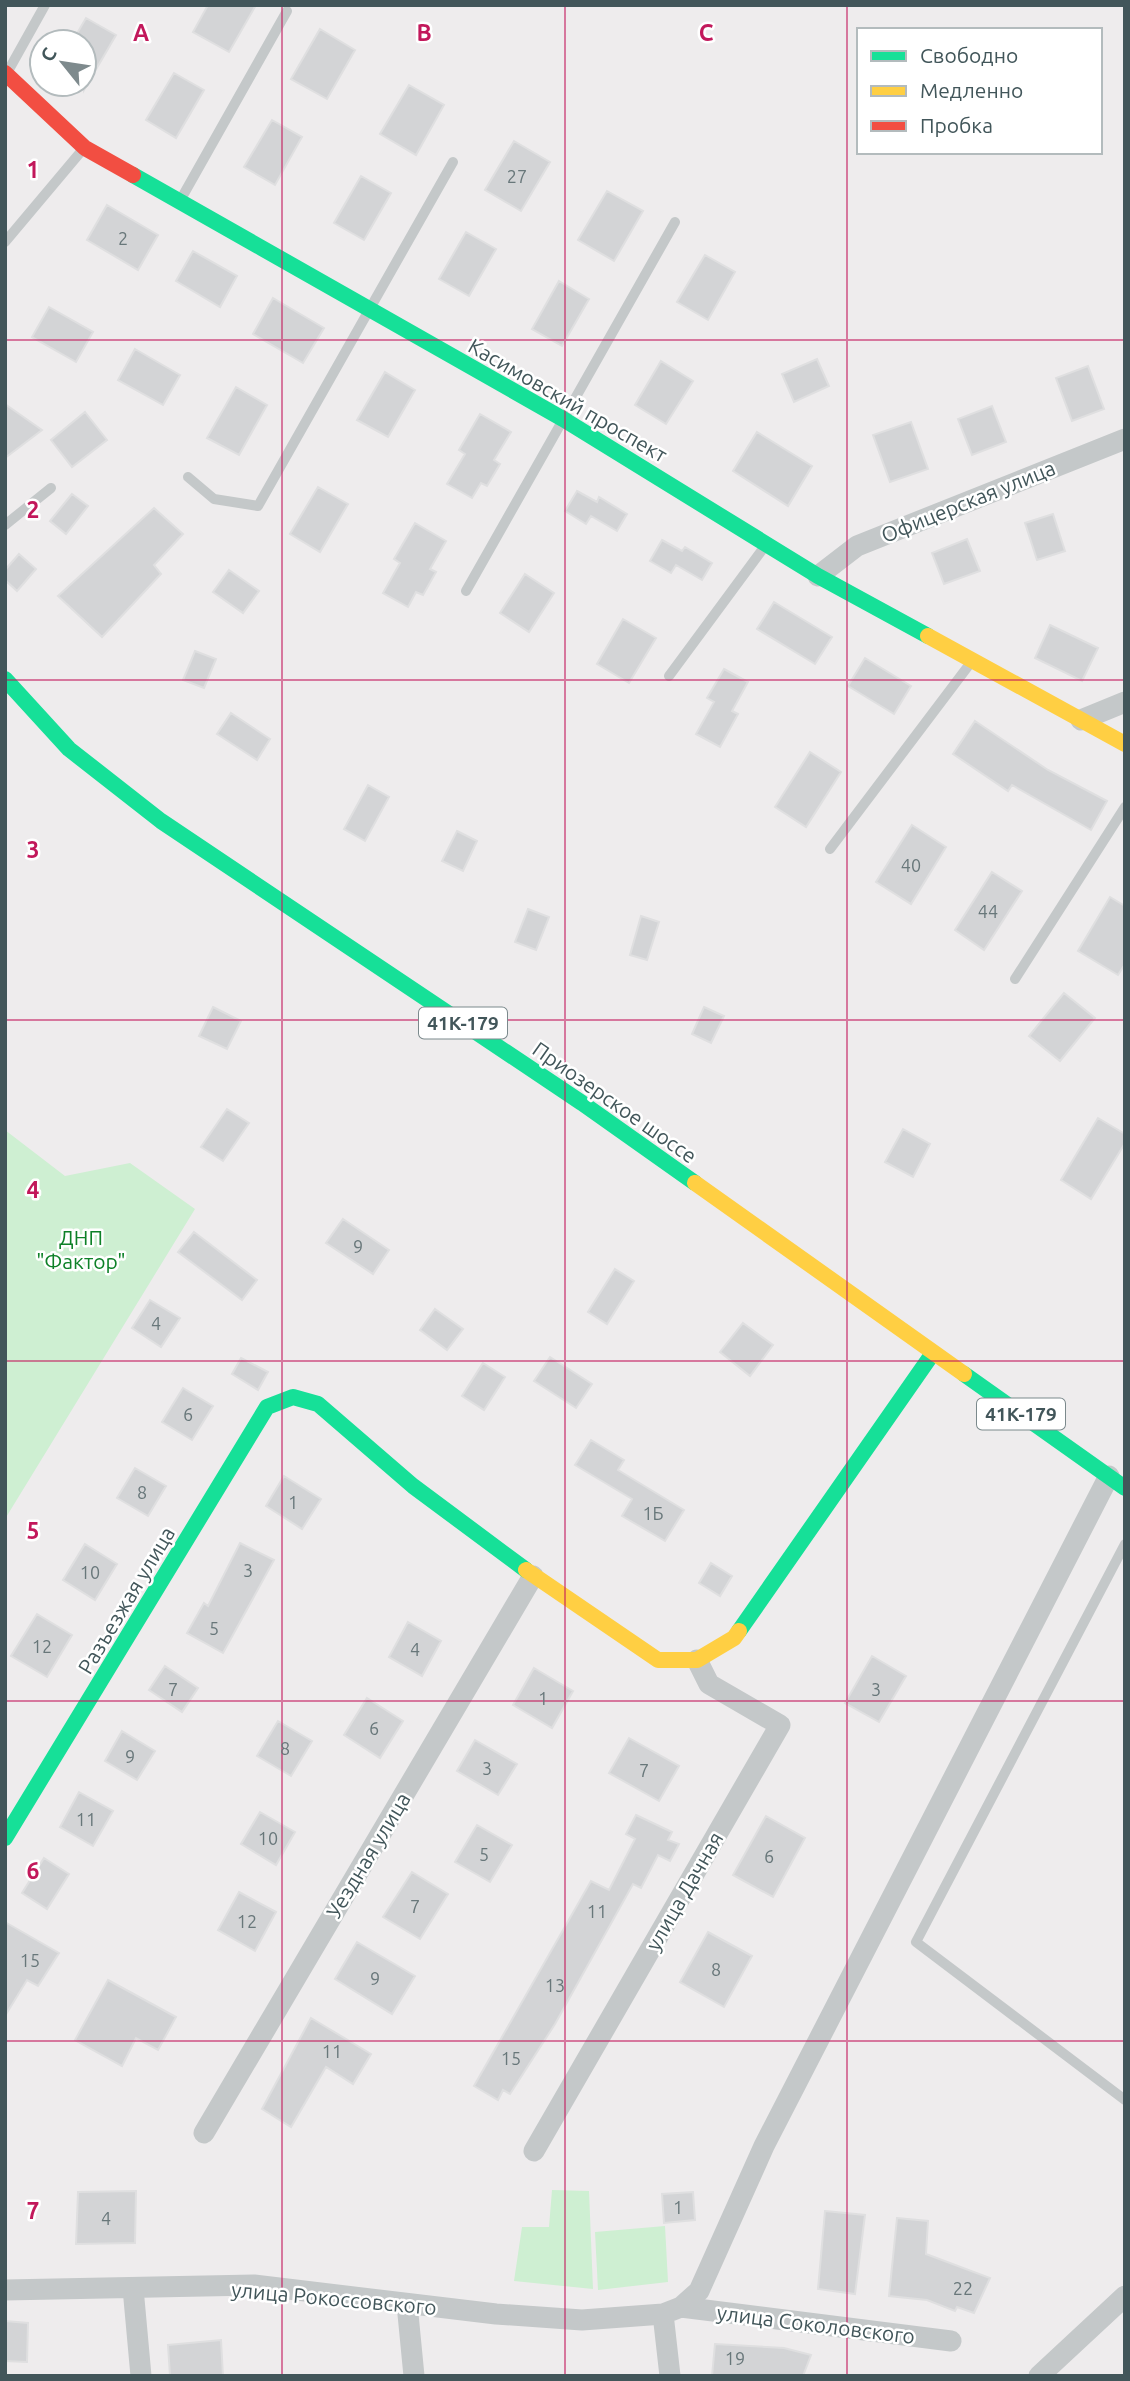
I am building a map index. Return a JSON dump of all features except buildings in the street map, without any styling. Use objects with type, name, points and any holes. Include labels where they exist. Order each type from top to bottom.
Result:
[{"type":"street","name":"Касимовский проспект","points":[[6,73],[85,148],[563,419],[818,576],[1125,744]]},
{"type":"street","name":"Офицерская улица","points":[[818,576],[857,546],[1125,439]]},
{"type":"street","name":"Приозерское шоссе","points":[[5,679],[69,749],[161,821],[582,1103],[1117,1482]]},
{"type":"street","points":[[1081,720],[1125,702]]},
{"type":"street","points":[[533,1576],[658,1661],[697,1660],[734,1638],[933,1353]]},
{"type":"street","name":"Разъезжая улица","points":[[5,1838],[267,1407],[293,1397],[318,1404],[413,1486],[533,1576]]},
{"type":"street","name":"улица Соколовского","points":[[672,2310],[699,2291],[764,2147],[1117,1482]]},
{"type":"street","name":"Уездная улица","points":[[204,2133],[533,1576]]},
{"type":"street","name":"улица Дачная","points":[[534,2151],[780,1725],[709,1684],[697,1660]]},
{"type":"street","name":"улица Рокоссовского","points":[[5,2290],[254,2285],[407,2304],[582,2320],[672,2310]]},
{"type":"street","points":[[133,2288],[141,2376]]},
{"type":"street","points":[[407,2304],[414,2376]]},
{"type":"street","points":[[1039,2376],[1120,2309]]},
{"type":"street","points":[[670,2376],[672,2310]]},
{"type":"street","name":"улица Соколовского","points":[[672,2310],[951,2341]]},
{"type":"lane","points":[[6,73],[45,5]]},
{"type":"lane","points":[[180,201],[286,10]]},
{"type":"lane","points":[[5,242],[85,148]]},
{"type":"lane","points":[[188,477],[214,499],[258,506],[453,162]]},
{"type":"lane","points":[[466,591],[675,222]]},
{"type":"lane","points":[[5,525],[51,488]]},
{"type":"lane","points":[[669,676],[768,543]]},
{"type":"lane","points":[[830,849],[972,662]]},
{"type":"lane","points":[[1015,979],[1125,807]]},
{"type":"lane","points":[[1125,1544],[916,1942],[1125,2100]]},
{"type":"green space","name":"ДНП \"Фактор\"","points":[[5,1130],[65,1176],[130,1163],[195,1209],[5,1519]]},
{"type":"green space","points":[[552,2190],[589,2191],[593,2289],[514,2281],[522,2227],[549,2227]]},
{"type":"green space","points":[[665,2226],[668,2282],[598,2290],[595,2232]]},
{"type":"traffic: fast","points":[[133,175],[563,419],[818,576],[928,636]]},
{"type":"traffic: fast","points":[[5,679],[69,749],[161,821],[582,1103],[695,1183]]},
{"type":"traffic: fast","points":[[739,1631],[933,1353]]},
{"type":"traffic: fast","points":[[964,1374],[1125,1488]]},
{"type":"traffic: fast","points":[[5,1838],[267,1407],[293,1397],[318,1404],[413,1486],[526,1570]]},
{"type":"traffic: slow","points":[[928,636],[1125,744]]},
{"type":"traffic: slow","points":[[695,1183],[964,1374]]},
{"type":"traffic: slow","points":[[526,1570],[658,1660],[697,1660],[734,1638],[739,1631]]},
{"type":"traffic: jam","points":[[5,73],[85,148],[133,175]]}]
